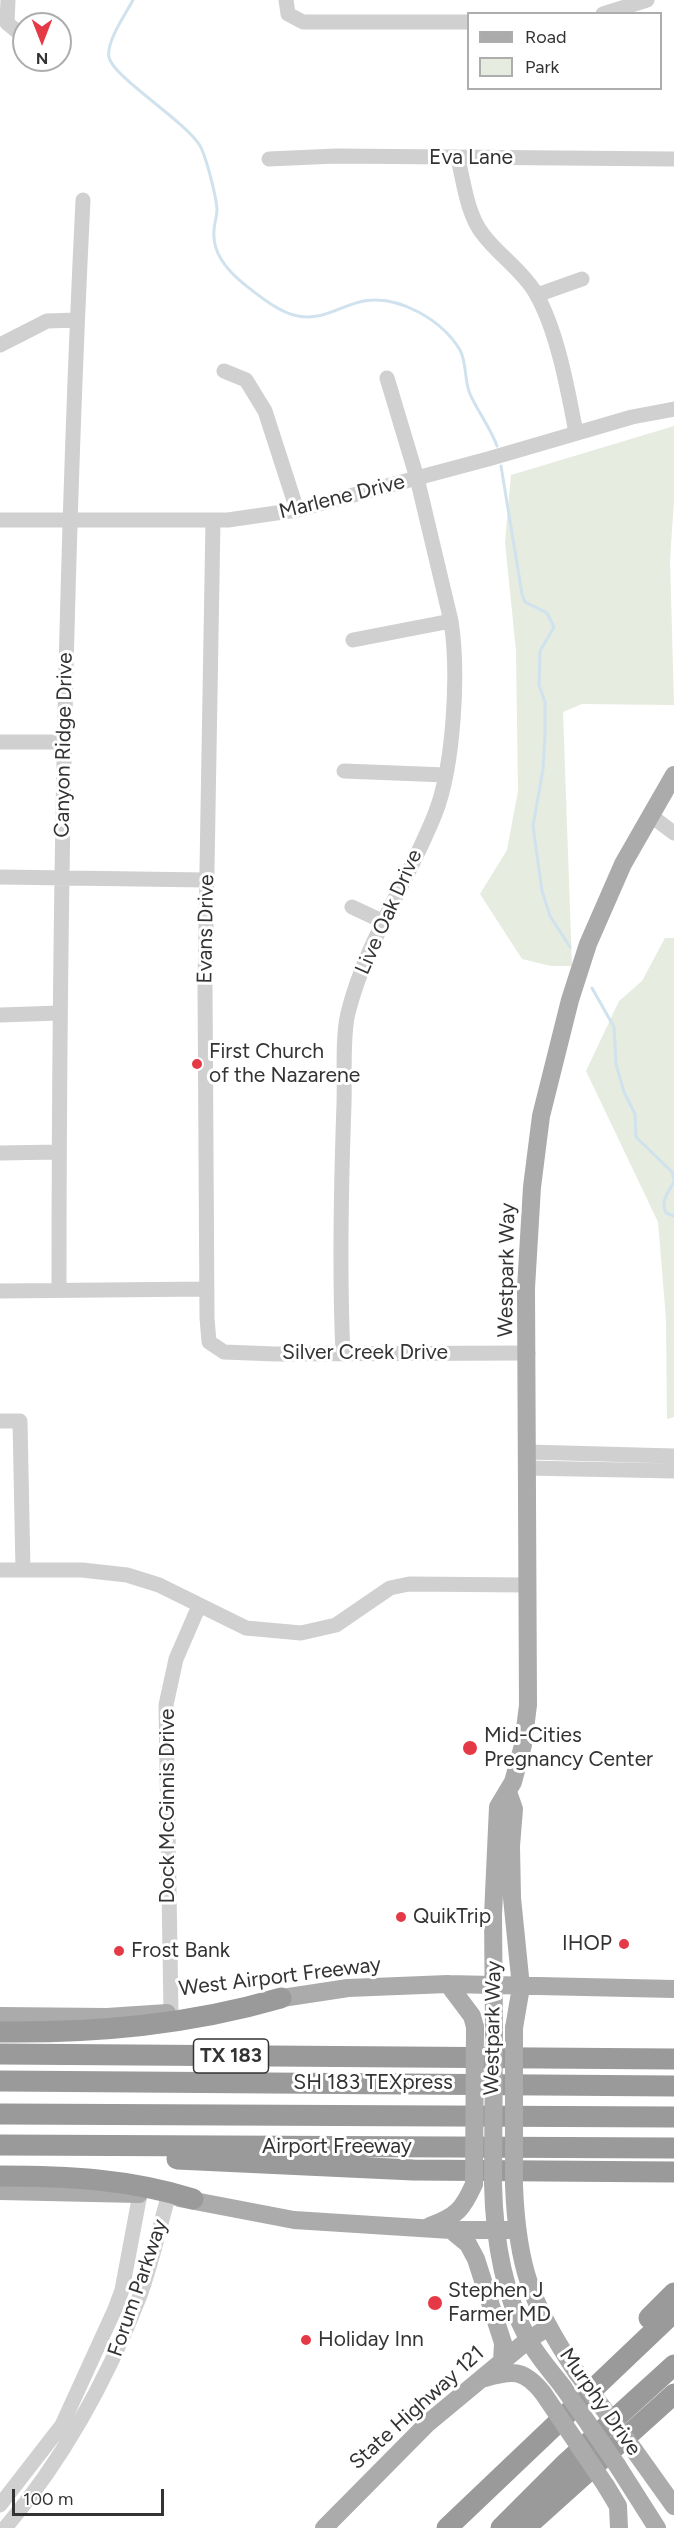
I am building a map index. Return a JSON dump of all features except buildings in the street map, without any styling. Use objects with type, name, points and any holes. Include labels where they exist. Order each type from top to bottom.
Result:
[{"type":"highway","points":[[0,2032],[83,2031],[180,2022],[280,1998]]},
{"type":"highway","name":"TX 183","points":[[0,2054],[674,2059]]},
{"type":"highway","name":"SH 183 TEXpress","points":[[0,2081],[674,2086]]},
{"type":"highway","name":"SH 183 TEXpress","points":[[0,2114],[674,2117]]},
{"type":"highway","points":[[111,2144],[162,2158],[330,2168],[674,2172]]},
{"type":"highway","name":"Airport Freeway","points":[[0,2145],[674,2148]]},
{"type":"highway","points":[[0,2176],[105,2180],[154,2187],[193,2199]]},
{"type":"highway","points":[[491,2486],[501,2463],[674,2293]]},
{"type":"highway","points":[[447,2528],[674,2312]]},
{"type":"highway","points":[[501,2528],[566,2463],[674,2365]]},
{"type":"highway","points":[[525,2528],[674,2394]]},
{"type":"main road","name":"Westpark Way","points":[[497,2230],[493,2183],[493,1900],[498,1807],[508,1792],[523,1745],[528,1705],[526,1288],[532,1187],[541,1116],[588,944],[623,864],[674,775]]},
{"type":"main road","name":"Westpark Way","points":[[508,1792],[514,1809],[511,1846],[512,1898],[521,1987],[514,2028],[516,2230]]},
{"type":"main road","name":"West Airport Freeway","points":[[0,2016],[107,2017],[171,2013],[348,1988],[448,1984],[493,1987],[674,1989]]},
{"type":"main road","points":[[426,2228],[446,2220],[463,2208],[474,2184],[475,2027],[472,2016],[448,1984]]},
{"type":"main road","points":[[0,2191],[140,2194],[193,2199],[294,2220],[451,2230],[516,2230]]},
{"type":"main road","points":[[451,2230],[468,2244],[476,2259],[503,2343],[502,2362]]},
{"type":"main road","name":"Murphy Drive","points":[[497,2230],[499,2253],[510,2298],[528,2340],[617,2465],[655,2527]]},
{"type":"main road","name":"Murphy Drive","points":[[516,2230],[523,2265],[547,2328],[674,2506]]},
{"type":"main road","name":"State Highway 121","points":[[324,2528],[428,2423],[528,2340],[547,2328]]},
{"type":"main road","points":[[481,2379],[506,2372],[525,2374],[543,2393],[618,2506],[619,2528]]},
{"type":"main road","points":[[655,2527],[674,2514]]},
{"type":"street","points":[[8,0],[7,23],[12,27]]},
{"type":"street","points":[[286,0],[288,14],[294,20],[467,22]]},
{"type":"street","points":[[609,12],[647,0]]},
{"type":"street","name":"Eva Lane","points":[[269,159],[336,156],[458,159],[674,159]]},
{"type":"street","points":[[458,159],[475,223],[537,295],[566,379],[576,433]]},
{"type":"street","name":"Canyon Ridge Drive","points":[[58,1290],[63,742],[68,521],[83,200]]},
{"type":"street","points":[[537,295],[582,279]]},
{"type":"street","points":[[0,345],[47,321],[77,320]]},
{"type":"street","points":[[224,371],[246,380],[265,411],[297,510]]},
{"type":"street","name":"Live Oak Drive","points":[[343,1354],[339,1271],[347,1016],[368,950],[435,814],[447,775],[453,700],[454,638],[451,621],[417,478],[387,378]]},
{"type":"street","name":"Marlene Drive","points":[[0,520],[254,518],[297,510],[488,459],[641,414],[674,409]]},
{"type":"street","name":"Evans Drive","points":[[208,1338],[206,880],[213,520]]},
{"type":"street","points":[[353,640],[451,621]]},
{"type":"street","points":[[0,742],[63,742]]},
{"type":"street","points":[[344,771],[447,775]]},
{"type":"street","points":[[650,815],[674,833]]},
{"type":"street","points":[[0,877],[206,880]]},
{"type":"street","points":[[352,907],[382,921]]},
{"type":"street","points":[[0,1015],[60,1013]]},
{"type":"street","points":[[0,1153],[59,1152]]},
{"type":"street","points":[[0,1291],[207,1289]]},
{"type":"street","name":"Silver Creek Drive","points":[[208,1338],[217,1349],[224,1352],[528,1353]]},
{"type":"street","points":[[0,1421],[20,1420],[23,1570]]},
{"type":"street","points":[[527,1460],[674,1456]]},
{"type":"street","points":[[527,1460],[674,1471]]},
{"type":"street","points":[[0,1570],[82,1570],[127,1575],[159,1585],[246,1628],[301,1633],[336,1625],[390,1588],[409,1584],[526,1585]]},
{"type":"street","name":"Dock McGinnis Drive","points":[[171,2013],[166,1705],[176,1659],[199,1606]]},
{"type":"street","name":"Forum Parkway","points":[[0,2505],[63,2425],[122,2290],[140,2194]]},
{"type":"street","name":"Forum Parkway","points":[[5,2528],[46,2475],[83,2418],[112,2364],[134,2310],[168,2197]]},
{"type":"street","points":[[117,2303],[134,2310]]},
{"type":"street","points":[[33,2464],[46,2475]]},
{"type":"green space","points":[[674,426],[674,500],[670,560],[674,705],[582,704],[563,712],[572,966],[551,966],[522,959],[480,894],[507,850],[518,791],[516,651],[505,542],[511,475]]},
{"type":"green space","points":[[665,938],[674,938],[674,1417],[667,1419],[666,1319],[658,1222],[586,1071],[619,1001],[642,981]]},
{"type":"waterway","points":[[133,0],[113,36],[109,57],[122,75],[190,134],[202,149],[216,203],[214,239],[227,268],[263,299],[277,308],[298,316],[316,316],[356,303],[377,300],[405,306],[431,320],[452,339],[460,350],[470,394],[497,446]]},
{"type":"waterway","points":[[501,466],[522,594],[525,602],[547,613],[554,627],[540,651],[539,685],[545,702],[545,736],[543,769],[533,826],[542,891],[550,916],[570,947]]},
{"type":"waterway","points":[[592,988],[614,1027],[616,1064],[624,1092],[635,1114],[636,1137],[672,1172],[674,1179]]},
{"type":"waterway","points":[[674,1181],[664,1204],[666,1213],[674,1216]]},
{"type":"place","name":"First Church of the Nazarene","points":[[197,1064]]},
{"type":"place","name":"Mid-Cities Pregnancy Center","points":[[470,1748]]},
{"type":"place","name":"QuikTrip","points":[[401,1917]]},
{"type":"place","name":"IHOP","points":[[624,1944]]},
{"type":"place","name":"Frost Bank","points":[[119,1951]]},
{"type":"place","name":"Stephen J Farmer MD","points":[[435,2303]]},
{"type":"place","name":"Holiday Inn","points":[[306,2340]]}]
